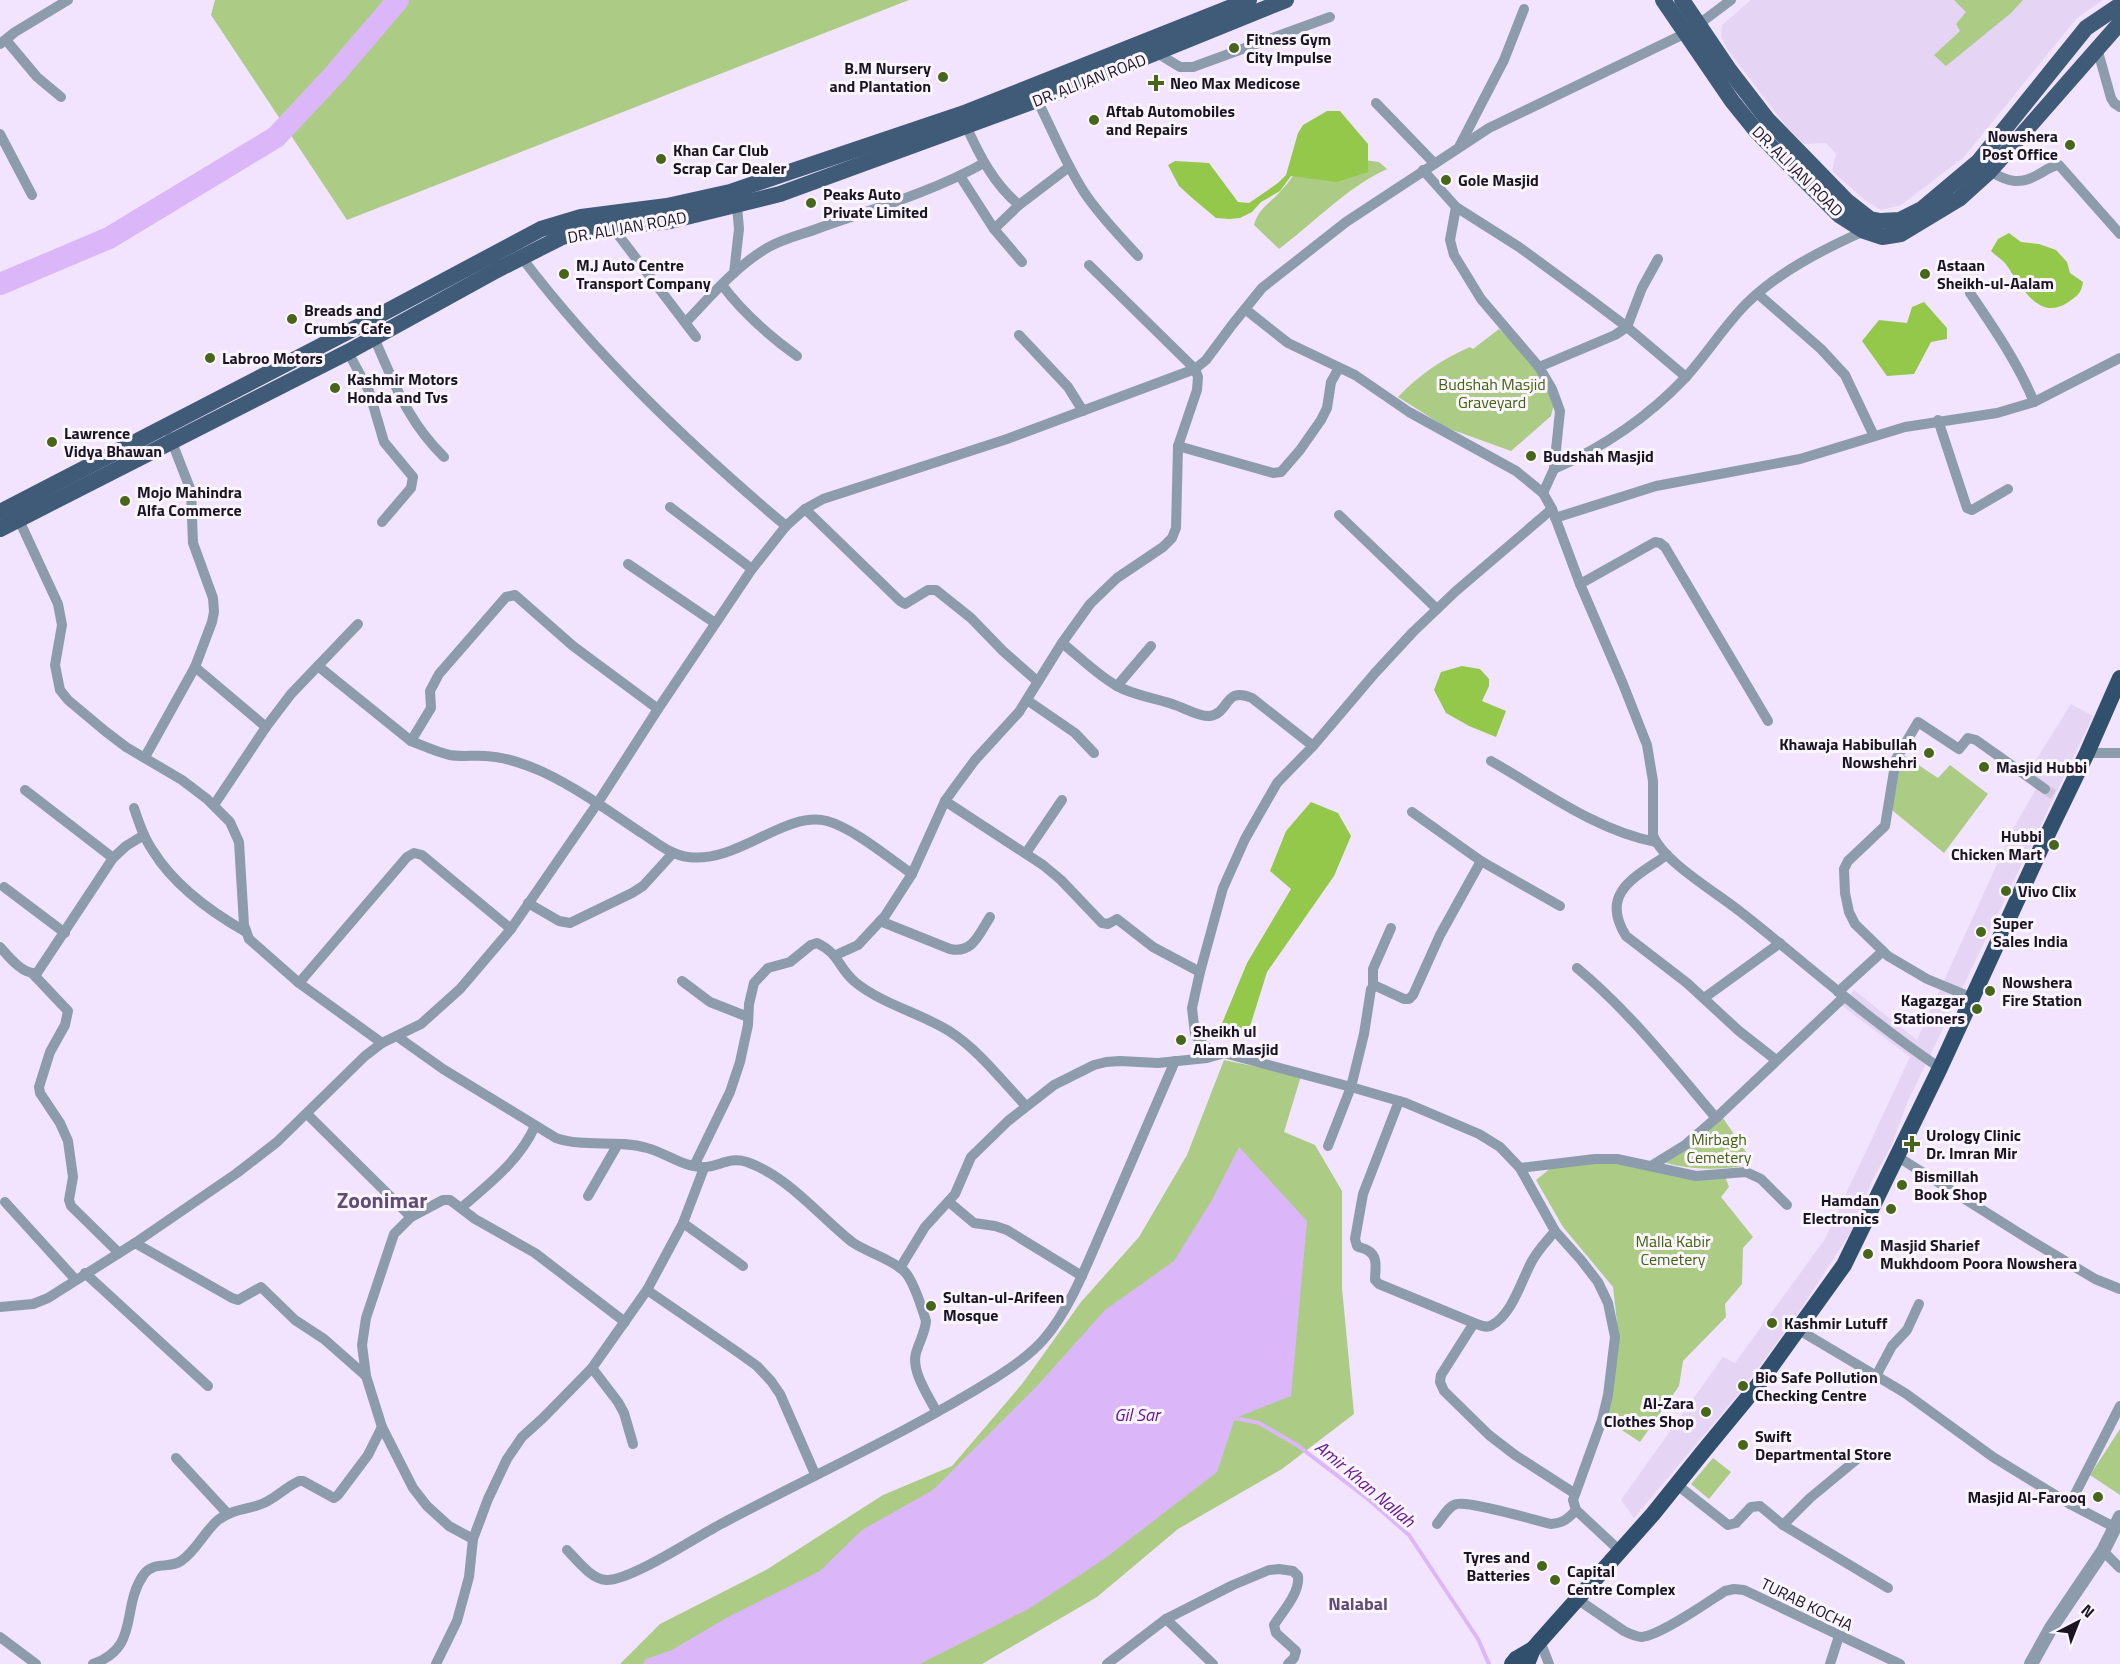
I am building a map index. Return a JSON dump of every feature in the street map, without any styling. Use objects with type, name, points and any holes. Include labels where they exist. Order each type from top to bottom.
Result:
[{"type":"highway","points":[[1526,1655],[1620,1551],[1758,1385],[1844,1265],[1973,998],[2061,800],[2087,753],[2120,678]]},
{"type":"main road","name":"DR. ALI JAN ROAD","points":[[0,528],[19,520],[169,434],[541,229],[582,217],[667,206],[730,192],[967,111],[1249,0]]},
{"type":"main road","name":"DR. ALI JAN ROAD","points":[[0,512],[348,352],[562,237],[670,221],[780,194],[1157,54],[1286,0]]},
{"type":"main road","name":"DR. ALI JAN ROAD","points":[[1664,0],[1730,70],[1767,119],[1847,201],[1870,219],[1880,221],[1900,220],[1922,209],[1978,162],[2086,28],[2114,21]]},
{"type":"main road","name":"DR. ALI JAN ROAD","points":[[1682,0],[1692,28],[1732,101],[1757,132],[1839,215],[1864,231],[1882,237],[1901,234],[1959,199],[1990,171],[2097,48],[2114,21],[2120,5]]},
{"type":"street","points":[[60,97],[3,42],[68,0]]},
{"type":"street","points":[[0,1307],[33,1304],[48,1298],[135,1243],[237,1173],[277,1142],[365,1056],[382,1043],[422,1024],[436,1013],[460,989],[511,929],[597,804],[752,569],[786,526],[805,509],[823,499],[942,462],[1196,369],[1206,360],[1262,288],[1346,222],[1489,128],[1692,28],[1731,0]]},
{"type":"street","points":[[1459,146],[1499,70],[1524,9]]},
{"type":"street","points":[[1157,54],[1180,67],[1193,67],[1330,17]]},
{"type":"street","points":[[2097,48],[2111,98],[2120,107]]},
{"type":"street","points":[[1037,100],[1070,167],[1098,212],[1138,256]]},
{"type":"street","points":[[1376,103],[1434,162]]},
{"type":"street","points":[[966,126],[984,163],[999,185],[1019,205]]},
{"type":"street","points":[[0,134],[32,195]]},
{"type":"street","points":[[686,322],[734,273],[777,243],[960,176],[984,163]]},
{"type":"street","points":[[1990,171],[2013,182],[2034,177],[2059,165],[2120,234]]},
{"type":"street","points":[[994,229],[1019,205],[1070,167]]},
{"type":"street","points":[[1423,170],[1456,207],[1519,247],[1627,327],[1686,377]]},
{"type":"street","points":[[960,176],[994,229],[1022,262]]},
{"type":"street","points":[[734,273],[738,229],[737,206]]},
{"type":"street","points":[[1456,207],[1450,240],[1454,255],[1481,299],[1539,367],[1552,389],[1560,411],[1554,469],[1543,493]]},
{"type":"street","points":[[613,228],[696,337]]},
{"type":"street","points":[[1554,469],[1616,437],[1656,405],[1686,377],[1734,318],[1758,294],[1811,255],[1864,231]]},
{"type":"street","points":[[522,258],[567,314],[622,375],[786,526]]},
{"type":"street","points":[[1539,367],[1615,335],[1627,327],[1642,288],[1658,259]]},
{"type":"street","points":[[836,955],[858,945],[880,921],[912,874],[945,801],[970,766],[1004,730],[1027,700],[1062,643],[1102,592],[1117,578],[1163,547],[1172,538],[1176,528],[1178,446],[1197,390],[1196,369],[1089,265]]},
{"type":"street","points":[[722,285],[756,323],[774,340],[797,356]]},
{"type":"street","points":[[1970,293],[2021,375],[2034,402]]},
{"type":"street","points":[[1758,294],[1821,349],[1845,375],[1874,436]]},
{"type":"street","points":[[1245,309],[1288,343],[1355,375],[1426,423],[1510,468],[1529,480],[1543,493],[1647,745],[1653,781],[1653,835],[1656,842],[1667,855],[1780,943],[1841,995],[1903,1043],[1940,1068]]},
{"type":"street","points":[[1019,335],[1068,387],[1083,411]]},
{"type":"street","points":[[374,338],[405,407],[427,440],[444,457]]},
{"type":"street","points":[[348,352],[369,391],[384,442],[413,477],[411,488],[382,522]]},
{"type":"street","points":[[1620,1551],[1576,1510],[1574,1505],[1574,1493],[1602,1420],[1611,1373],[1614,1337],[1608,1303],[1598,1282],[1555,1231],[1520,1168],[1500,1147],[1479,1134],[1399,1101],[1222,1053],[1200,1042],[1195,1034],[1192,1008],[1223,888],[1245,838],[1277,783],[1375,673],[1437,609],[1553,513],[1656,486],[1800,459],[1905,427],[1938,420],[1997,413],[2034,402],[2120,358]]},
{"type":"street","points":[[1178,446],[1273,473],[1281,472],[1321,420],[1327,408],[1331,382],[1339,368]]},
{"type":"street","points":[[1938,420],[1967,508],[1972,510],[2008,489]]},
{"type":"street","points":[[145,758],[195,667],[212,622],[213,598],[193,543],[192,491],[169,434]]},
{"type":"street","points":[[670,507],[752,569]]},
{"type":"street","points":[[805,509],[900,601],[905,604],[928,590],[936,590],[971,618],[1037,681]]},
{"type":"street","points":[[1339,515],[1437,609]]},
{"type":"street","points":[[19,520],[61,615],[62,626],[55,665],[60,690],[68,700],[105,731],[126,747],[182,780],[214,805],[230,822],[239,842],[246,932],[249,939],[299,983],[382,1043]]},
{"type":"street","points":[[1580,584],[1655,542],[1660,543],[1768,721]]},
{"type":"street","points":[[628,564],[715,623]]},
{"type":"street","points":[[411,741],[431,708],[430,691],[439,674],[510,594],[573,646],[658,709]]},
{"type":"street","points":[[214,805],[291,694],[358,624]]},
{"type":"street","points":[[1062,643],[1117,686],[1140,696],[1166,702],[1202,715],[1211,716],[1241,693],[1252,698],[1312,746]]},
{"type":"street","points":[[1117,686],[1152,646]]},
{"type":"street","points":[[318,666],[411,741],[451,755],[489,756],[516,761],[544,773],[597,804],[673,853],[688,857],[717,856],[735,851],[790,825],[809,820],[825,820],[839,825],[912,874]]},
{"type":"street","points":[[195,667],[266,727]]},
{"type":"street","points":[[1027,700],[1075,733],[1094,753]]},
{"type":"street","points":[[1973,998],[1927,979],[1882,951],[1855,924],[1849,912],[1845,893],[1844,869],[1848,861],[1884,826],[1896,759],[1918,722],[1959,749],[1968,738],[1976,740],[2045,789]]},
{"type":"street","points":[[2087,753],[2120,753]]},
{"type":"street","points":[[1491,761],[1591,819],[1636,838],[1656,842]]},
{"type":"street","points":[[25,790],[113,858]]},
{"type":"street","points":[[1026,852],[1062,800]]},
{"type":"street","points":[[945,801],[1026,852],[1061,880],[1102,923],[1105,925],[1117,920],[1153,947],[1200,972]]},
{"type":"street","points":[[134,808],[144,835],[168,871],[185,888],[230,923],[246,932]]},
{"type":"street","points":[[1412,812],[1481,861],[1560,906]]},
{"type":"street","points":[[33,974],[40,970],[113,858],[126,846],[144,835]]},
{"type":"street","points":[[299,983],[407,857],[414,853],[422,855],[511,929]]},
{"type":"street","points":[[528,903],[559,921],[570,923],[643,885],[673,853]]},
{"type":"street","points":[[1667,855],[1624,886],[1615,907],[1619,925],[1626,936],[1704,998],[1739,1031],[1776,1060]]},
{"type":"street","points":[[1373,986],[1404,999],[1409,999],[1413,995],[1440,935],[1481,861]]},
{"type":"street","points":[[4,887],[65,933]]},
{"type":"street","points":[[880,921],[960,951],[967,950],[990,917]]},
{"type":"street","points":[[1328,1146],[1351,1087],[1364,1035],[1373,986],[1373,969],[1390,928]]},
{"type":"street","points":[[1704,998],[1780,943]]},
{"type":"street","points":[[436,1664],[457,1621],[469,1577],[473,1539],[488,1499],[507,1459],[522,1437],[592,1368],[647,1290],[682,1223],[699,1167],[730,1092],[743,1053],[754,983],[768,968],[790,962],[801,956],[811,945],[817,944],[836,955],[845,972],[866,990],[951,1032],[979,1056],[1026,1106]]},
{"type":"street","points":[[0,948],[24,970],[33,974],[68,1011],[65,1025],[50,1052],[39,1088],[40,1093],[60,1123],[68,1141],[73,1184],[69,1200],[72,1206],[119,1253]]},
{"type":"street","points":[[1651,1166],[1685,1145],[1716,1118],[1841,995],[1882,951]]},
{"type":"street","points":[[1577,968],[1610,997],[1636,1025],[1716,1118]]},
{"type":"street","points":[[682,981],[710,1002],[748,1017]]},
{"type":"street","points":[[398,1037],[443,1069],[556,1138],[568,1142],[644,1147],[699,1167],[735,1160],[746,1162],[769,1173],[796,1192],[860,1248],[900,1268],[908,1276],[926,1321],[915,1360],[916,1370],[936,1411]]},
{"type":"street","points":[[900,1268],[924,1227],[949,1202],[960,1186],[971,1157],[1026,1106],[1054,1085],[1094,1065],[1120,1061],[1158,1063],[1207,1058],[1222,1053]]},
{"type":"street","points":[[567,1550],[597,1578],[606,1580],[633,1573],[815,1474],[875,1446],[993,1380],[1029,1354],[1044,1340],[1055,1324],[1082,1276],[1175,1061]]},
{"type":"street","points":[[1399,1101],[1363,1194],[1356,1231],[1357,1246],[1367,1250],[1374,1257],[1375,1280],[1379,1284],[1488,1327],[1500,1319],[1516,1296],[1531,1262],[1555,1231]]},
{"type":"street","points":[[307,1114],[411,1217]]},
{"type":"street","points":[[461,1208],[509,1164],[529,1139],[535,1126]]},
{"type":"street","points":[[588,1196],[618,1144]]},
{"type":"street","points":[[1898,1157],[2095,1279],[2120,1289]]},
{"type":"street","points":[[1520,1168],[1595,1159],[1617,1159],[1696,1176],[1746,1172],[1761,1179],[1787,1205]]},
{"type":"street","points":[[473,1539],[449,1526],[413,1488],[382,1427],[366,1376],[362,1345],[366,1318],[388,1246],[394,1234],[411,1217],[443,1200],[450,1200],[475,1219],[535,1253],[625,1322]]},
{"type":"street","points":[[5,1202],[75,1279]]},
{"type":"street","points":[[949,1202],[974,1223],[1007,1230],[1082,1276]]},
{"type":"street","points":[[682,1223],[743,1266]]},
{"type":"street","points":[[135,1243],[232,1298],[238,1300],[261,1287],[295,1320],[324,1339],[366,1376]]},
{"type":"street","points":[[85,1273],[208,1386]]},
{"type":"street","points":[[647,1290],[757,1366],[771,1381],[780,1394],[815,1474]]},
{"type":"street","points":[[1876,1376],[1892,1346],[1907,1330],[1919,1304]]},
{"type":"street","points":[[1474,1323],[1441,1375],[1440,1382],[1444,1391],[1489,1435],[1515,1455],[1574,1493]]},
{"type":"street","points":[[1799,1330],[1905,1393],[1993,1457],[2070,1504],[2117,1522],[2103,1551],[2051,1628],[2031,1664]]},
{"type":"street","points":[[592,1368],[624,1413],[633,1444]]},
{"type":"street","points":[[2070,1504],[2120,1406]]},
{"type":"street","points":[[93,1664],[112,1655],[120,1647],[130,1610],[144,1575],[150,1568],[160,1564],[174,1564],[182,1560],[216,1522],[227,1514],[261,1504],[299,1481],[334,1498],[368,1455],[382,1427]]},
{"type":"street","points":[[176,1458],[227,1514]]},
{"type":"street","points":[[1783,1525],[1810,1498],[1856,1460]]},
{"type":"street","points":[[1677,1484],[1728,1525],[1736,1523],[1751,1506],[1760,1506],[1783,1525],[1888,1588]]},
{"type":"street","points":[[1437,1524],[1457,1503],[1472,1504],[1551,1524],[1568,1519],[1576,1510]]},
{"type":"street","points":[[2103,1551],[2120,1568]]},
{"type":"street","points":[[1107,1664],[1166,1618],[1259,1573],[1279,1569],[1293,1571],[1298,1576],[1299,1582],[1274,1625],[1276,1634],[1296,1651],[1294,1658],[1288,1664]]},
{"type":"street","name":"TURAB KOCHA","points":[[1577,1599],[1624,1631],[1642,1637],[1672,1624],[1725,1591],[1744,1590],[1900,1664]]},
{"type":"street","points":[[1166,1618],[1213,1664]]},
{"type":"street","points":[[1830,1664],[1839,1636]]},
{"type":"street","points":[[0,1637],[36,1664]]},
{"type":"street","points":[[1526,1655],[1549,1664]]},
{"type":"shaded area","points":[[1751,0],[2103,0],[2077,18],[1963,158],[1901,205],[1881,210],[1866,201],[1832,171],[1836,154],[1826,143],[1804,144],[1786,126],[1728,50],[1721,37],[1722,25]]},
{"type":"shaded area","points":[[2071,704],[2093,716],[1908,1101],[1891,1146],[1872,1181],[1852,1230],[1795,1318],[1741,1391],[1634,1518],[1621,1500],[1723,1357],[1735,1363],[1825,1239],[1910,1057],[1841,1005],[1854,990],[1917,1040],[2013,829],[2036,789],[2024,779]]},
{"type":"green space","points":[[215,0],[909,0],[347,220],[211,15]]},
{"type":"green space","points":[[1954,0],[2023,0],[2011,13],[1946,66],[1934,55],[1960,31],[1956,24],[1966,12]]},
{"type":"green space","points":[[1327,111],[1340,111],[1368,144],[1368,172],[1337,182],[1291,176],[1280,191],[1261,202],[1252,212],[1240,218],[1230,219],[1216,218],[1191,197],[1179,186],[1168,165],[1175,161],[1209,163],[1238,202],[1249,203],[1286,175],[1298,133],[1303,125]]},
{"type":"green space","points":[[1356,159],[1379,162],[1387,169],[1344,196],[1279,249],[1254,225],[1260,212],[1284,187],[1301,163]]},
{"type":"green space","points":[[2009,233],[2021,242],[2039,244],[2056,250],[2067,262],[2070,273],[2083,282],[2078,294],[2056,308],[2038,304],[2030,297],[2005,263],[1991,251],[1998,239]]},
{"type":"green space","points":[[1924,302],[1947,328],[1947,339],[1931,342],[1914,374],[1887,376],[1862,341],[1879,320],[1907,323],[1912,307]]},
{"type":"green space","name":"Budshah Masjid Graveyard","points":[[1499,329],[1539,373],[1553,404],[1551,416],[1511,451],[1447,428],[1398,397],[1431,368],[1470,347],[1473,349]]},
{"type":"green space","points":[[1462,666],[1480,669],[1489,679],[1489,686],[1482,701],[1506,711],[1496,737],[1446,713],[1434,690],[1441,672]]},
{"type":"green space","points":[[1902,754],[1938,778],[1950,765],[1988,794],[1944,853],[1892,810]]},
{"type":"green space","points":[[1311,802],[1338,813],[1351,836],[1334,876],[1267,972],[1247,1036],[1218,1033],[1247,963],[1291,889],[1270,871],[1286,831]]},
{"type":"green space","name":"Gil Sar","points":[[1224,1060],[1301,1076],[1284,1132],[1315,1145],[1342,1191],[1342,1288],[1354,1414],[1282,1469],[1178,1529],[1097,1597],[982,1664],[620,1664],[660,1624],[766,1570],[883,1495],[952,1466],[1022,1384],[1081,1302],[1139,1237],[1187,1155]]},
{"type":"green space","name":"Mirbagh Cemetery","points":[[1723,1118],[1748,1155],[1743,1166],[1704,1169],[1666,1163]]},
{"type":"green space","name":"Malla Kabir Cemetery","points":[[1603,1161],[1636,1166],[1681,1178],[1725,1176],[1729,1187],[1721,1197],[1753,1237],[1743,1248],[1742,1284],[1725,1304],[1726,1317],[1683,1361],[1679,1386],[1640,1442],[1608,1421],[1617,1322],[1613,1287],[1563,1227],[1536,1180],[1552,1167]]},
{"type":"green space","points":[[2120,1429],[2120,1495],[2090,1475]]},
{"type":"green space","points":[[1713,1458],[1731,1472],[1709,1499],[1691,1484]]},
{"type":"water","name":"Gil Sar","points":[[1239,1147],[1307,1221],[1291,1396],[1235,1418],[1217,1472],[1104,1559],[1030,1608],[920,1664],[643,1664],[646,1659],[672,1650],[728,1617],[820,1571],[862,1530],[933,1490],[1038,1385],[1105,1310],[1174,1261],[1212,1200]]},
{"type":"waterway","points":[[0,284],[109,238],[276,137],[333,76],[398,0]]},
{"type":"waterway","name":"Amir Khan Nallah","points":[[1235,1418],[1259,1423],[1297,1445],[1368,1499],[1409,1535],[1478,1639],[1489,1664]]},
{"type":"tunnel","points":[[2045,789],[2057,797]]},
{"type":"place","name":"Fitness Gym City Impulse","points":[[1234,48]]},
{"type":"place","name":"B.M Nursery and Plantation","points":[[943,77]]},
{"type":"place","name":"Neo Max Medicose","points":[[1156,83]]},
{"type":"place","name":"Aftab Automobiles and Repairs","points":[[1094,120]]},
{"type":"place","name":"Nowshera Post Office","points":[[2070,145]]},
{"type":"place","name":"Khan Car Club Scrap Car Dealer","points":[[661,159]]},
{"type":"place","name":"Gole Masjid","points":[[1446,180]]},
{"type":"place","name":"Peaks Auto Private Limited","points":[[811,203]]},
{"type":"place","name":"M.J Auto Centre Transport Company","points":[[564,274]]},
{"type":"place","name":"Astaan Sheikh-ul-Aalam","points":[[1925,274]]},
{"type":"place","name":"Breads and Crumbs Cafe","points":[[292,319]]},
{"type":"place","name":"Labroo Motors","points":[[210,358]]},
{"type":"place","name":"Kashmir Motors Honda and Tvs","points":[[335,388]]},
{"type":"place","name":"Lawrence Vidya Bhawan","points":[[52,442]]},
{"type":"place","name":"Budshah Masjid","points":[[1531,456]]},
{"type":"place","name":"Mojo Mahindra Alfa Commerce","points":[[125,501]]},
{"type":"place","name":"Khawaja Habibullah Nowshehri","points":[[1929,753]]},
{"type":"place","name":"Masjid Hubbi","points":[[1984,767]]},
{"type":"place","name":"Hubbi Chicken Mart","points":[[2054,845]]},
{"type":"place","name":"Vivo Clix","points":[[2006,891]]},
{"type":"place","name":"Super Sales India","points":[[1981,932]]},
{"type":"place","name":"Nowshera Fire Station","points":[[1990,991]]},
{"type":"place","name":"Kagazgar Stationers","points":[[1977,1009]]},
{"type":"place","name":"Sheikh ul Alam Masjid","points":[[1181,1040]]},
{"type":"place","name":"Urology Clinic Dr. Imran Mir","points":[[1912,1144]]},
{"type":"place","name":"Bismillah Book Shop","points":[[1902,1185]]},
{"type":"place","name":"Hamdan Electronics","points":[[1891,1209]]},
{"type":"place","name":"Masjid Sharief Mukhdoom Poora Nowshera","points":[[1868,1254]]},
{"type":"place","name":"Sultan-ul-Arifeen Mosque","points":[[931,1306]]},
{"type":"place","name":"Kashmir Lutuff","points":[[1772,1323]]},
{"type":"place","name":"Bio Safe Pollution Checking Centre","points":[[1743,1386]]},
{"type":"place","name":"Al-Zara Clothes Shop","points":[[1706,1412]]},
{"type":"place","name":"Swift Departmental Store","points":[[1743,1445]]},
{"type":"place","name":"Masjid Al-Farooq","points":[[2098,1497]]},
{"type":"place","name":"Tyres and Batteries","points":[[1542,1566]]},
{"type":"place","name":"Capital Centre Complex","points":[[1555,1580]]},
{"type":"district","name":"Zoonimar","points":[[382,1200]]},
{"type":"district","name":"Nalabal","points":[[1358,1604]]}]
